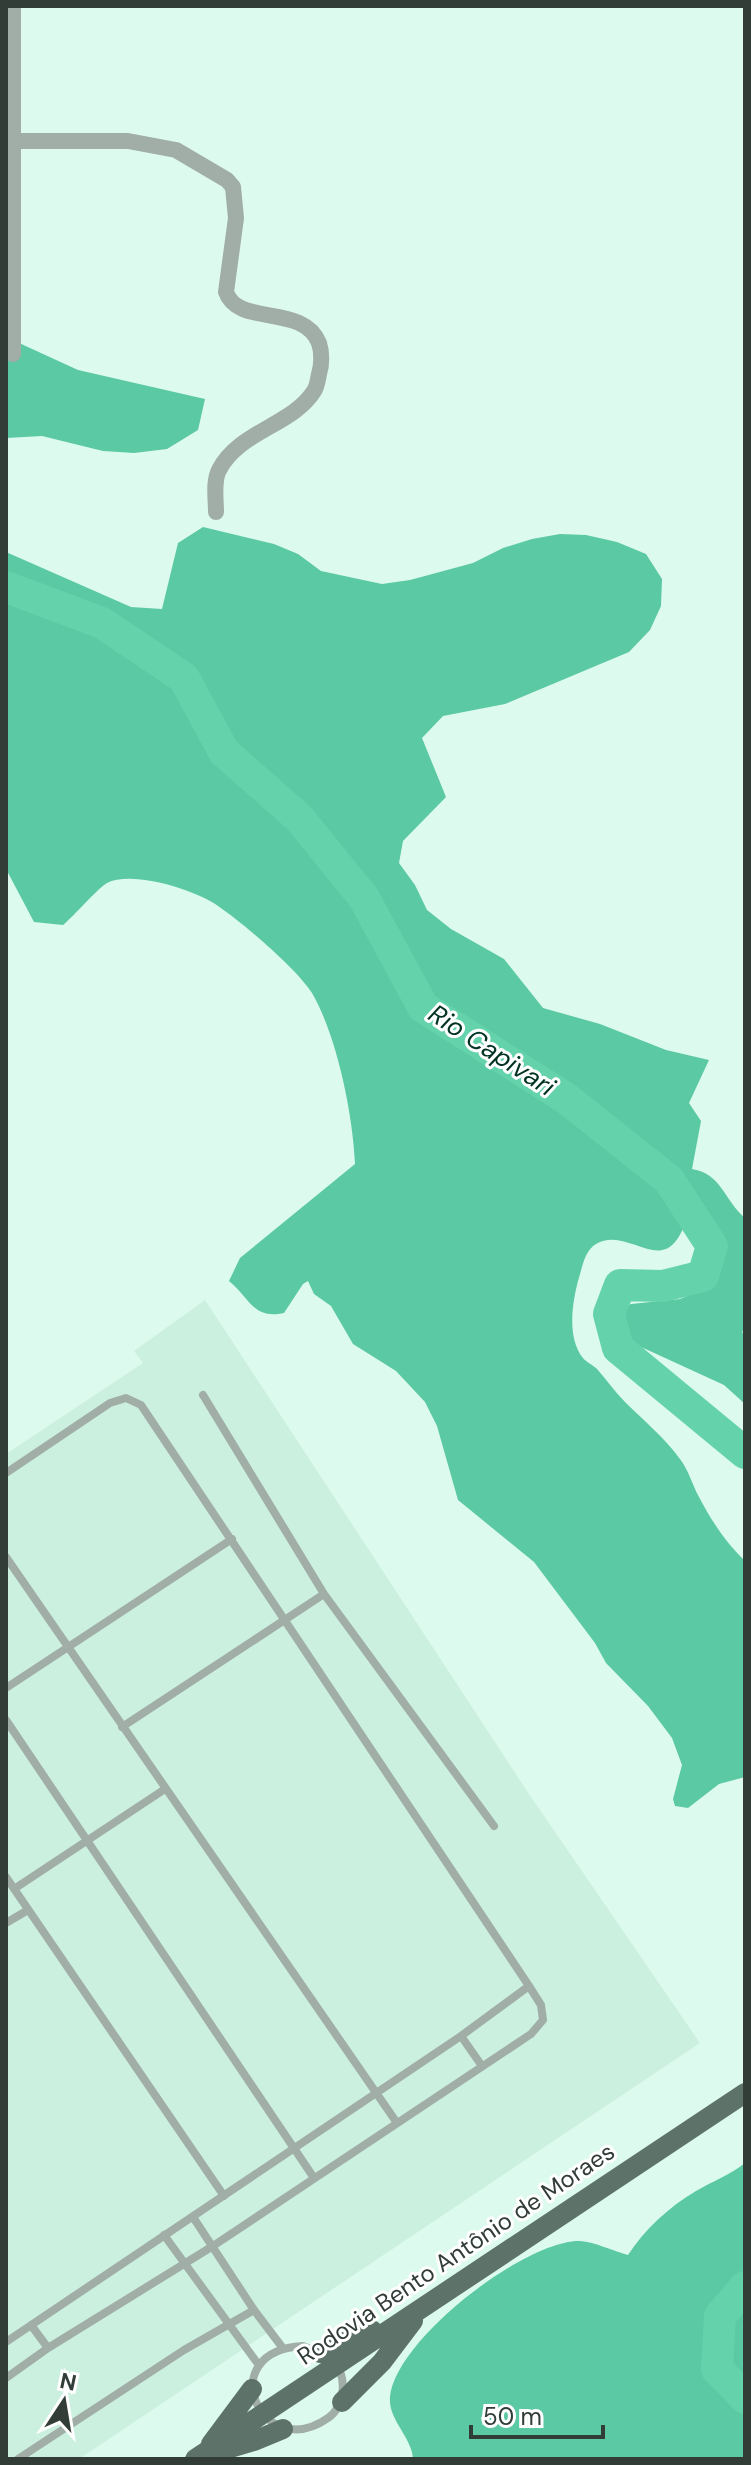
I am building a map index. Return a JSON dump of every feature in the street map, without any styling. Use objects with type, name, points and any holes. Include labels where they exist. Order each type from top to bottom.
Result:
[{"type":"main road","name":"Rodovia Bento Antônio de Moraes","points":[[201,2455],[262,2416],[328,2359],[380,2327],[415,2313],[745,2093]]},
{"type":"main road","points":[[342,2402],[382,2362],[415,2313]]},
{"type":"main road","points":[[201,2455],[252,2389]]},
{"type":"main road","points":[[201,2455],[242,2445],[283,2429]]},
{"type":"street","points":[[13,6],[10,141],[13,354]]},
{"type":"street","points":[[10,141],[128,141],[176,150],[227,180],[233,187],[236,218],[226,292],[228,298],[238,306],[258,313],[291,318],[310,329],[319,344],[321,366],[314,391],[293,411],[229,455],[217,472],[216,512]]},
{"type":"lane","points":[[203,1395],[324,1594],[494,1826]]},
{"type":"lane","points":[[6,1473],[110,1403],[126,1398],[141,1405],[529,1986],[541,2005],[543,2020],[531,2034],[213,2246],[48,2348],[6,2378]]},
{"type":"lane","points":[[6,1688],[232,1539]]},
{"type":"lane","points":[[6,1557],[397,2123]]},
{"type":"lane","points":[[122,1727],[324,1594]]},
{"type":"lane","points":[[6,1720],[314,2178]]},
{"type":"lane","points":[[14,1889],[165,1789]]},
{"type":"lane","points":[[6,1877],[224,2196]]},
{"type":"lane","points":[[6,1923],[28,1910]]},
{"type":"lane","points":[[6,2342],[461,2036],[529,1986]]},
{"type":"lane","points":[[461,2036],[482,2066]]},
{"type":"lane","points":[[193,2217],[282,2347]]},
{"type":"lane","points":[[164,2235],[258,2364]]},
{"type":"lane","points":[[18,2459],[184,2350],[254,2310]]},
{"type":"lane","points":[[31,2325],[48,2348]]},
{"type":"lane","points":[[303,2346],[328,2359],[343,2385],[342,2402],[332,2416],[300,2431],[283,2429],[262,2416],[252,2389],[258,2364],[282,2347],[303,2346]]},
{"type":"shaded area","points":[[205,1300],[529,1794],[700,2043],[79,2459],[6,2459],[6,1454],[143,1363],[134,1351]]},
{"type":"green space","points":[[6,337],[78,370],[205,399],[198,430],[167,449],[134,453],[103,451],[42,436],[6,438]]},
{"type":"green space","points":[[203,527],[274,544],[298,554],[321,571],[382,584],[473,563],[503,548],[560,534],[586,535],[617,542],[646,554],[662,579],[661,606],[650,630],[629,652],[505,704],[443,716],[422,738],[446,797],[403,841],[399,863],[415,885],[427,910],[451,929],[504,959],[543,1008],[600,1024],[666,1050],[709,1060],[689,1103],[701,1121],[692,1169],[710,1176],[745,1218],[745,1328],[742,1332],[745,1335],[745,1404],[724,1385],[615,1335],[613,1322],[617,1311],[631,1304],[680,1299],[709,1287],[708,1263],[689,1227],[684,1226],[676,1241],[666,1249],[656,1250],[608,1240],[592,1247],[578,1281],[572,1321],[575,1341],[583,1358],[674,1451],[714,1523],[745,1561],[745,1777],[719,1784],[688,1808],[675,1806],[673,1799],[682,1765],[672,1738],[648,1706],[606,1663],[595,1643],[534,1562],[458,1500],[437,1426],[425,1402],[396,1371],[353,1344],[331,1306],[314,1294],[308,1281],[284,1313],[274,1314],[253,1306],[229,1281],[240,1258],[355,1164],[342,1076],[329,1031],[312,993],[255,934],[218,906],[195,894],[147,880],[118,880],[103,885],[63,925],[34,922],[6,869],[6,552],[131,607],[162,609],[178,543]]},
{"type":"green space","points":[[745,2163],[745,2459],[413,2459],[409,2443],[390,2405],[397,2374],[414,2348],[466,2297],[528,2257],[556,2245],[580,2241],[628,2255],[658,2219],[676,2204]]},
{"type":"waterway","name":"Rio Capivari","points":[[6,587],[102,623],[184,678],[224,752],[299,818],[364,898],[423,1007],[567,1099],[669,1180],[712,1246],[703,1276],[663,1286],[620,1285],[609,1314],[618,1348],[745,1453]]},
{"type":"waterway","name":"Rio Capivari","points":[[745,2287],[720,2316],[717,2369],[745,2398]]}]
